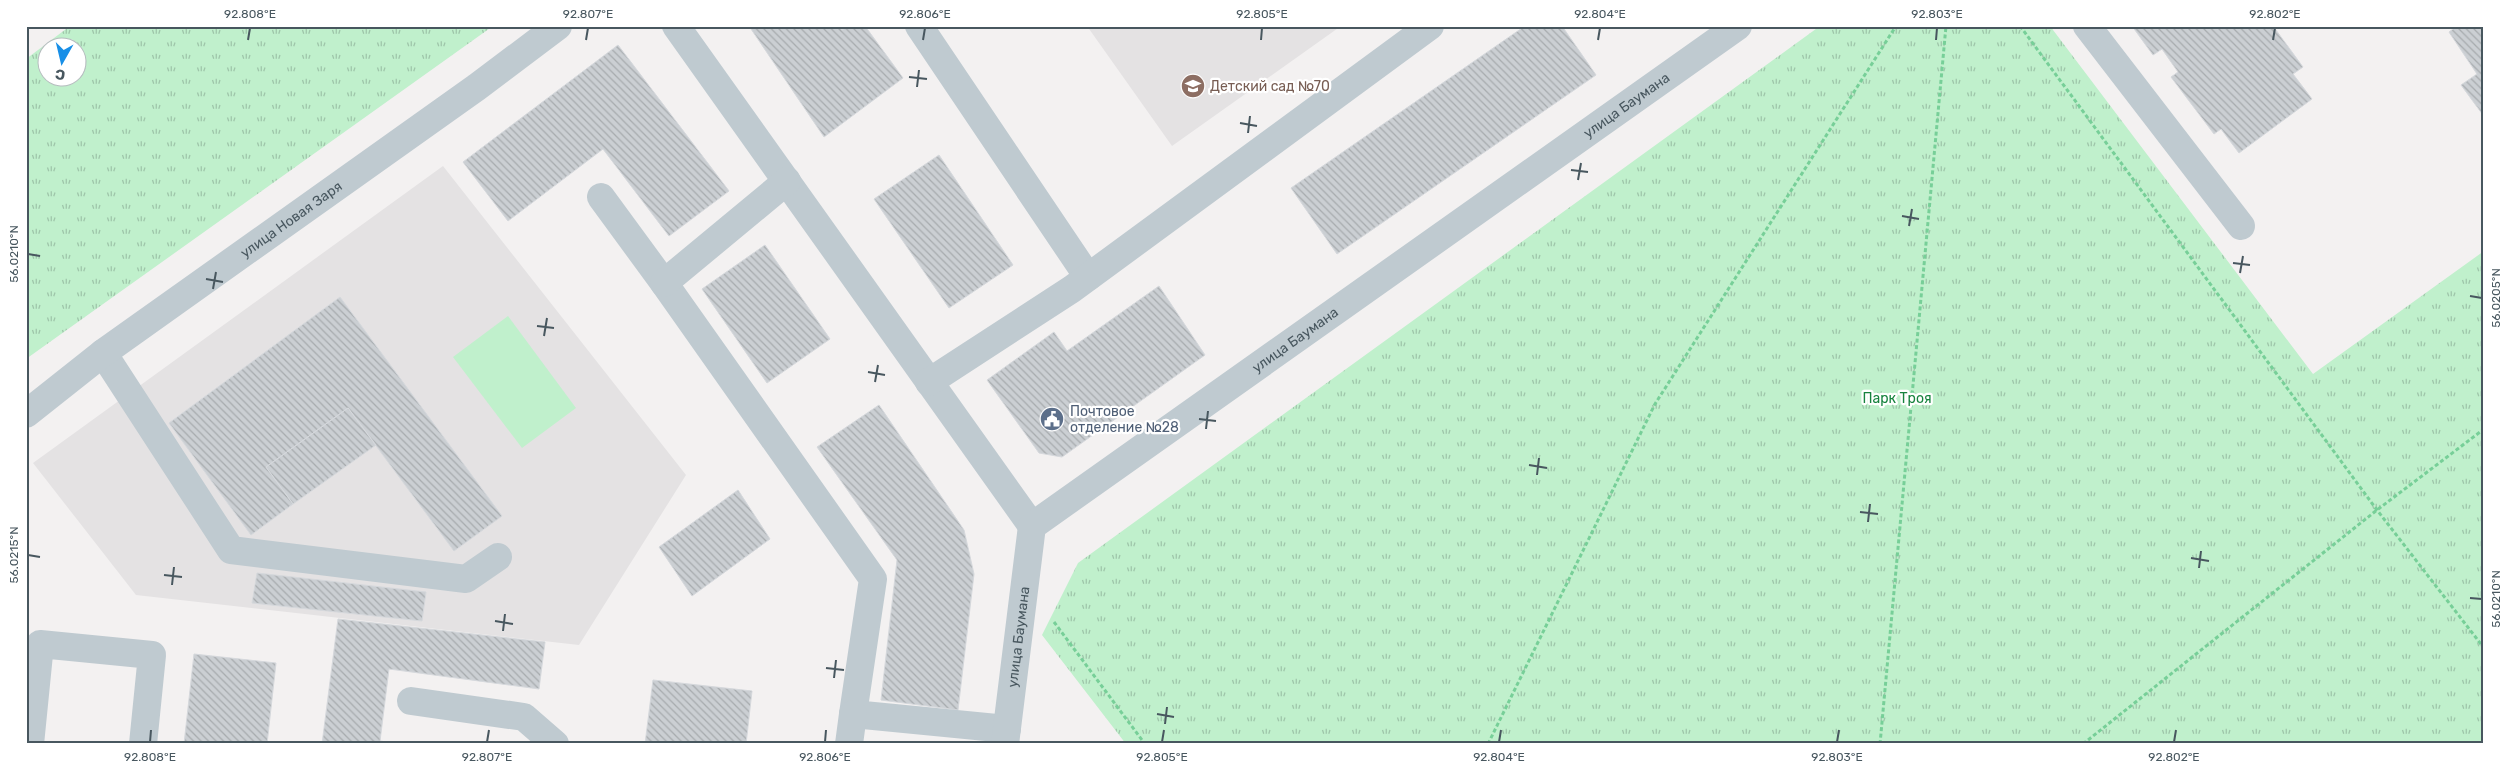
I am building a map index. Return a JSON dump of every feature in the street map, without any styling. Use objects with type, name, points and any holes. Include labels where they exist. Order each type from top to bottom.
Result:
[{"type":"street","name":"улица Новая Заря","points":[[26,414],[103,353],[477,87],[558,26]]},
{"type":"street","points":[[676,26],[1032,526]]},
{"type":"street","points":[[919,26],[1088,277]]},
{"type":"street","points":[[930,382],[1088,277],[1430,26]]},
{"type":"street","name":"улица Баумана","points":[[1006,736],[1032,526],[1738,26]]},
{"type":"street","points":[[2087,26],[2241,226]]},
{"type":"street","points":[[664,283],[787,181]]},
{"type":"street","points":[[600,198],[664,283],[874,579],[848,744]]},
{"type":"street","points":[[103,353],[231,550],[466,579],[498,557]]},
{"type":"street","points":[[30,744],[40,644],[152,656],[143,744]]},
{"type":"street","points":[[411,701],[524,717],[555,744]]},
{"type":"street","points":[[852,714],[1006,736]]},
{"type":"path","points":[[1488,744],[1655,404],[1896,26]]},
{"type":"path","points":[[1880,744],[1946,26]]},
{"type":"path","points":[[2020,26],[2377,510],[2484,648]]},
{"type":"path","points":[[2084,744],[2377,510],[2484,429]]},
{"type":"path","points":[[1052,619],[1144,744]]},
{"type":"shaded area","name":"Детский сад №70","points":[[1087,26],[1341,26],[1172,146]]},
{"type":"shaded area","points":[[443,166],[686,475],[579,645],[136,595],[33,463]]},
{"type":"green space","points":[[70,26],[493,26],[26,359],[26,59],[38,50],[38,88],[88,88],[88,38],[54,38]]},
{"type":"green space","name":"Парк Троя","points":[[1820,26],[2050,26],[2313,374],[2484,251],[2484,744],[1126,744],[1042,635],[1078,563]]},
{"type":"green space","points":[[508,316],[576,408],[522,448],[453,357]]},
{"type":"building","points":[[749,26],[839,26],[842,30],[848,26],[865,26],[903,78],[824,137]]},
{"type":"building","points":[[1525,26],[1562,26],[1596,75],[1337,254],[1291,188]]},
{"type":"building","points":[[2132,26],[2273,26],[2303,67],[2293,74],[2312,99],[2239,153],[2221,129],[2214,134],[2171,77],[2178,72],[2162,49],[2153,55]]},
{"type":"building","points":[[2457,26],[2484,26],[2483,115],[2461,85],[2477,74],[2449,32]]},
{"type":"building","points":[[618,45],[729,191],[669,236],[603,149],[508,221],[463,162]]},
{"type":"building","points":[[939,155],[1013,265],[949,308],[874,199]]},
{"type":"building","points":[[765,245],[830,339],[767,383],[702,289]]},
{"type":"building","points":[[1159,286],[1205,355],[1062,457],[1039,453],[987,380],[1054,332],[1067,351]]},
{"type":"building","points":[[340,297],[502,516],[454,551],[348,408],[266,467],[293,504],[251,535],[169,423]]},
{"type":"building","points":[[879,405],[964,530],[974,574],[958,710],[881,700],[897,560],[817,447]]},
{"type":"building","points":[[348,408],[376,445],[293,504],[266,467]]},
{"type":"building","points":[[738,490],[770,539],[692,596],[659,547]]},
{"type":"building","points":[[257,573],[426,592],[422,621],[252,603]]},
{"type":"building","points":[[338,619],[545,642],[539,689],[389,669],[380,741],[401,744],[322,744]]},
{"type":"building","points":[[194,654],[276,663],[267,744],[184,744]]},
{"type":"building","points":[[653,680],[752,691],[746,744],[645,744]]},
{"type":"place","name":"Детский сад №70","points":[[1193,86]]},
{"type":"place","name":"Почтовое отделение №28","points":[[1052,419]]}]
